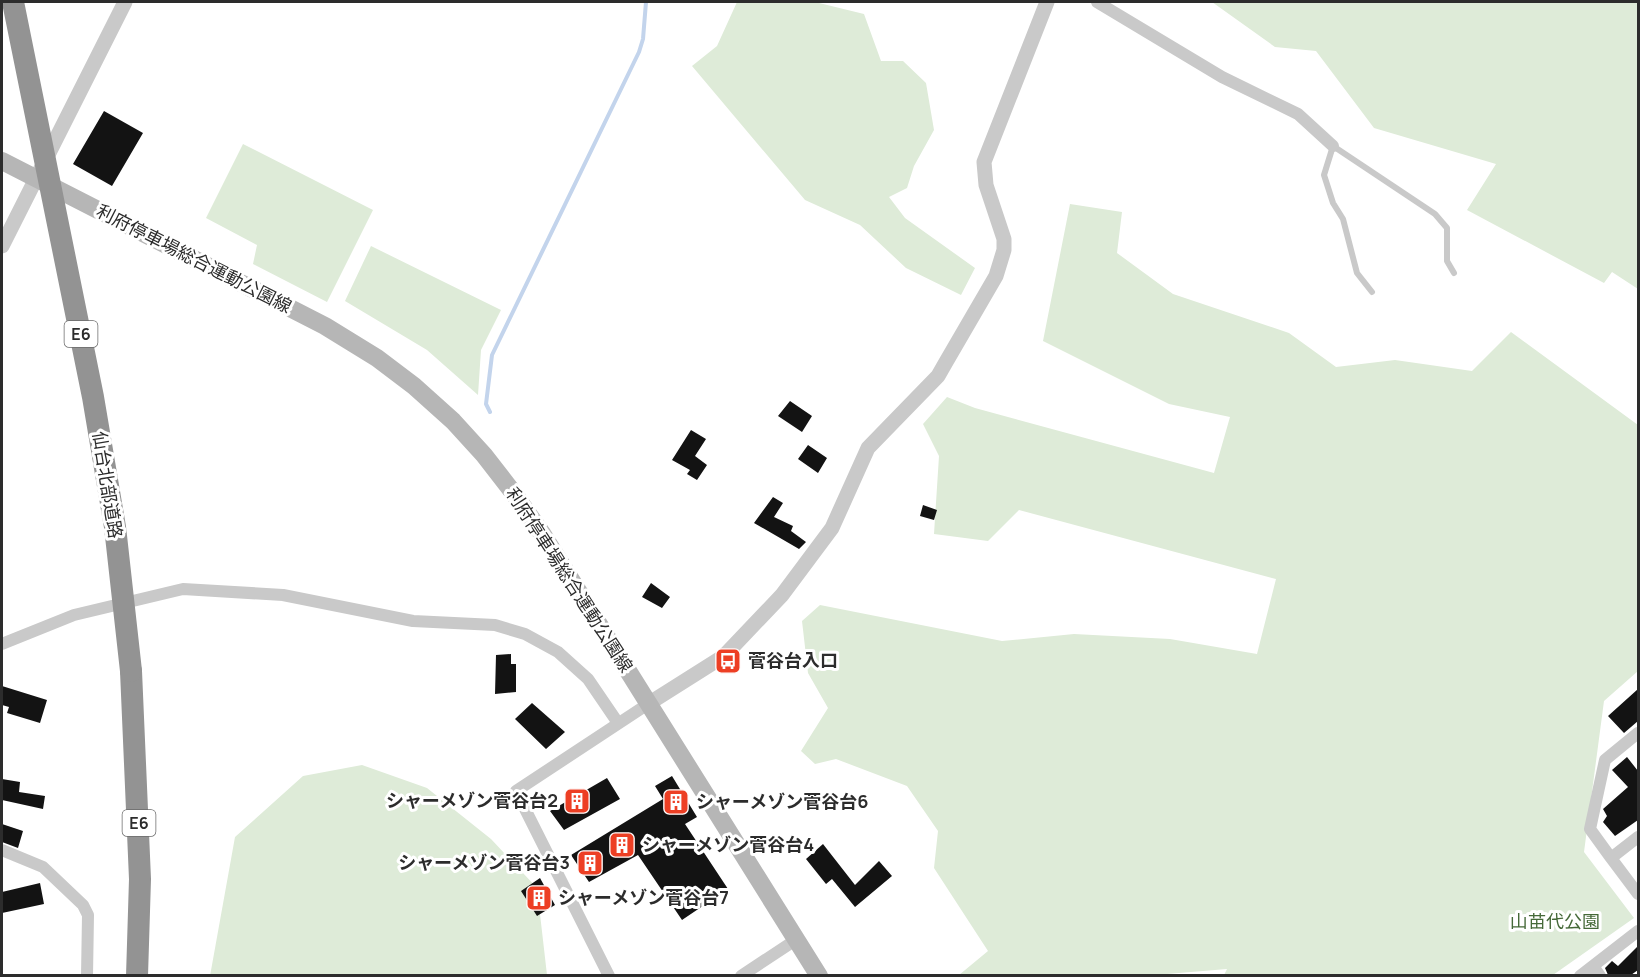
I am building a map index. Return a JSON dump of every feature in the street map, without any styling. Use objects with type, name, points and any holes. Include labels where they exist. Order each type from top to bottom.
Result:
[{"type":"highway","name":"仙台北部道路","points":[[13,2],[93,397],[114,527],[131,670],[140,879],[137,975]]},
{"type":"main road","name":"利府停車場総合運動公園線","points":[[2,161],[326,326],[377,358],[414,386],[476,446],[543,535],[819,975]]},
{"type":"street","points":[[2,246],[125,2]]},
{"type":"street","points":[[609,975],[516,792],[730,650],[789,586],[832,528],[868,448],[938,376],[996,276],[1004,250],[1004,240],[986,185],[984,162],[1047,2]]},
{"type":"street","points":[[1096,2],[1222,77],[1298,114],[1333,146]]},
{"type":"street","points":[[2,644],[74,615],[183,589],[283,595],[413,621],[495,625],[525,634],[558,652],[588,679],[618,723]]},
{"type":"street","points":[[1638,733],[1605,760],[1590,829],[1638,894]]},
{"type":"street","points":[[1611,858],[1638,837]]},
{"type":"street","points":[[2,850],[42,867],[82,905],[88,915],[87,975]]},
{"type":"street","points":[[1580,975],[1596,970],[1638,931]]},
{"type":"street","points":[[741,975],[797,939]]},
{"type":"lane","points":[[1371,292],[1357,273],[1344,219],[1333,202],[1324,175],[1333,146],[1422,208],[1435,214],[1447,228],[1447,261],[1454,273]]},
{"type":"green space","points":[[737,2],[815,2],[864,14],[881,61],[903,61],[926,83],[934,130],[914,166],[907,188],[889,197],[905,218],[975,268],[961,295],[906,268],[860,225],[805,200],[692,66],[717,46]]},
{"type":"green space","points":[[1212,2],[1638,2],[1638,289],[1612,272],[1604,283],[1467,210],[1496,164],[1374,128],[1316,51],[1275,47]]},
{"type":"green space","points":[[243,144],[373,210],[327,302],[253,264],[257,245],[206,218]]},
{"type":"green space","name":"山苗代公園","points":[[1070,204],[1122,212],[1117,253],[1173,294],[1289,333],[1336,367],[1395,360],[1472,371],[1511,332],[1638,425],[1638,671],[1604,701],[1584,852],[1634,918],[1553,975],[1224,975],[1227,969],[1143,976],[959,975],[988,951],[934,868],[938,831],[907,786],[836,759],[815,764],[801,751],[828,708],[808,673],[802,621],[820,605],[1002,641],[1074,634],[1170,639],[1257,654],[1276,579],[1019,510],[988,541],[934,534],[939,456],[923,424],[947,397],[975,408],[1214,473],[1230,417],[1169,404],[1043,341]]},
{"type":"green space","points":[[371,246],[501,310],[481,350],[478,395],[427,350],[345,301]]},
{"type":"green space","points":[[362,765],[427,788],[491,839],[537,888],[547,975],[210,976],[235,837],[303,776]]},
{"type":"building","points":[[104,111],[143,133],[112,186],[73,164]]},
{"type":"building","points":[[790,401],[812,416],[802,432],[778,416]]},
{"type":"building","points":[[691,430],[706,439],[695,456],[707,465],[697,480],[687,474],[690,470],[672,460]]},
{"type":"building","points":[[808,445],[827,458],[818,473],[798,459]]},
{"type":"building","points":[[773,497],[783,503],[774,517],[793,526],[791,531],[806,542],[799,549],[754,523]]},
{"type":"building","points":[[923,505],[937,510],[934,520],[920,516]]},
{"type":"building","points":[[651,583],[670,597],[662,608],[642,597]]},
{"type":"building","points":[[511,654],[511,664],[516,664],[516,692],[495,694],[496,655]]},
{"type":"building","points":[[2,686],[47,700],[40,723],[7,713],[9,707],[2,705]]},
{"type":"building","points":[[1638,689],[1638,721],[1624,733],[1608,716]]},
{"type":"building","points":[[532,703],[565,732],[546,749],[515,719]]},
{"type":"building","points":[[1627,757],[1638,771],[1638,820],[1615,836],[1603,822],[1607,816],[1603,809],[1628,787],[1612,770]]},
{"type":"building","points":[[672,776],[697,817],[685,824],[728,889],[682,920],[638,855],[589,882],[571,855],[663,799],[655,786]]},
{"type":"building","points":[[607,778],[620,799],[564,830],[550,811]]},
{"type":"building","points":[[2,779],[20,782],[19,792],[45,796],[43,809],[2,800]]},
{"type":"building","points":[[2,824],[23,831],[18,848],[2,842]]},
{"type":"building","points":[[823,844],[855,885],[879,861],[892,876],[855,907],[832,879],[826,884],[806,859]]},
{"type":"building","name":"シャーメゾン菅谷台7","points":[[540,878],[555,905],[537,916],[521,891]]},
{"type":"building","points":[[40,883],[44,904],[2,913],[2,892]]},
{"type":"building","points":[[1638,946],[1638,970],[1631,975],[1608,975],[1605,968],[1612,961],[1618,966]]},
{"type":"waterway","points":[[490,412],[486,404],[492,355],[639,52],[643,39],[646,2]]},
{"type":"place","name":"菅谷台入口","points":[[728,661]]},
{"type":"place","name":"シャーメゾン菅谷台2","points":[[577,801]]},
{"type":"place","name":"シャーメゾン菅谷台6","points":[[676,802]]},
{"type":"place","name":"シャーメゾン菅谷台4","points":[[622,845]]},
{"type":"place","name":"シャーメゾン菅谷台3","points":[[590,863]]},
{"type":"place","name":"シャーメゾン菅谷台7","points":[[539,898]]}]
